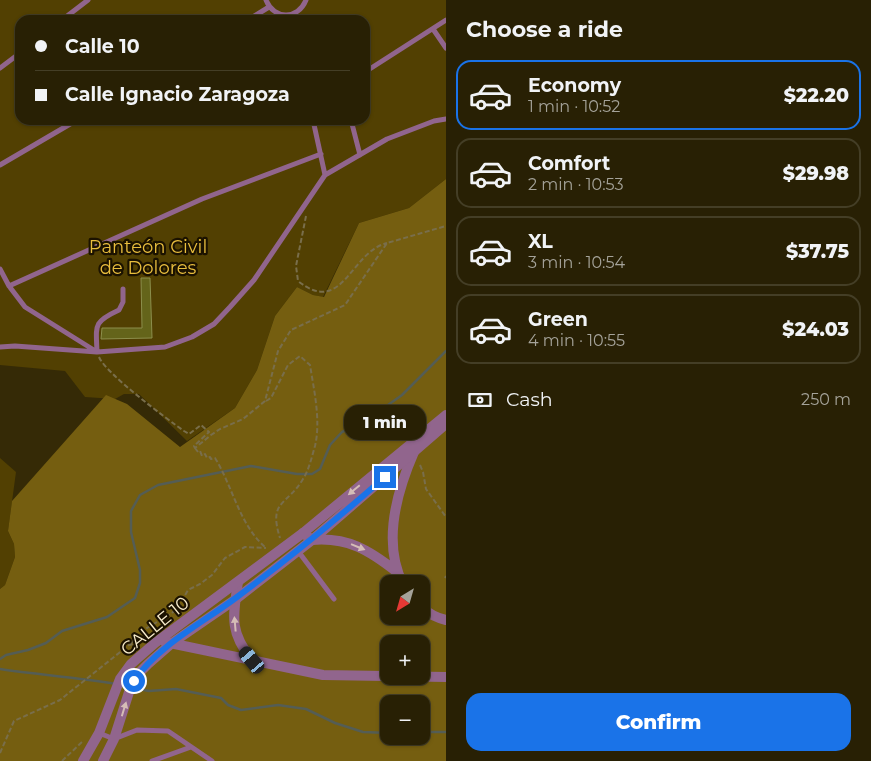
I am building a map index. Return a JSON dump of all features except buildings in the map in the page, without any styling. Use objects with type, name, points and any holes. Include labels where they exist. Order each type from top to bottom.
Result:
[{"type":"street","name":"CALLE 10","points":[[84,761],[99,734],[115,689],[131,664],[157,642],[238,582],[268,553],[283,548],[302,534],[446,414]]},
{"type":"street","name":"CALLE 10","points":[[103,761],[114,739],[132,685],[148,664],[172,643],[236,599],[312,540],[446,424]]},
{"type":"street","points":[[398,575],[394,543],[397,499],[414,452]]},
{"type":"street","points":[[302,534],[312,540],[330,538],[349,543],[368,551],[397,572]]},
{"type":"street","points":[[238,582],[234,621],[237,637],[252,660]]},
{"type":"street","points":[[430,613],[446,620]]},
{"type":"street","points":[[157,642],[172,643],[323,675],[446,677]]},
{"type":"lane","points":[[68,15],[88,0]]},
{"type":"lane","points":[[266,0],[269,7],[281,15]]},
{"type":"lane","points":[[293,15],[300,11],[306,0]]},
{"type":"lane","points":[[256,15],[269,7]]},
{"type":"lane","points":[[370,69],[446,20]]},
{"type":"lane","points":[[433,29],[446,48]]},
{"type":"lane","points":[[0,68],[15,57]]},
{"type":"lane","points":[[0,347],[15,346],[97,352],[164,347],[192,337],[214,324],[254,280],[325,175],[387,139],[446,118]]},
{"type":"lane","points":[[0,165],[68,125]]},
{"type":"lane","points":[[314,125],[325,175]]},
{"type":"lane","points":[[352,125],[360,155]]},
{"type":"lane","points":[[9,286],[202,199],[321,154]]},
{"type":"lane","points":[[0,269],[9,286],[25,307],[97,352]]},
{"type":"lane","points":[[97,352],[96,329],[104,317],[119,310],[123,302],[123,289]]},
{"type":"lane","points":[[298,551],[334,599]]},
{"type":"lane","points":[[99,734],[114,739],[137,730],[168,731],[212,761]]},
{"type":"lane","points":[[152,761],[191,747]]},
{"type":"path","points":[[309,199],[296,266],[298,280],[309,290],[323,292],[333,290],[377,246],[446,226]]},
{"type":"path","points":[[265,401],[278,351],[291,330],[310,319],[345,305],[387,244]]},
{"type":"path","points":[[97,352],[101,363],[114,376],[184,431],[189,434],[201,425],[208,432],[194,446],[195,448]]},
{"type":"path","points":[[195,448],[220,429],[243,419],[270,398],[288,365],[300,356],[310,365],[317,423],[315,444],[304,479],[278,508],[275,522],[283,548]]},
{"type":"path","points":[[195,448],[198,452],[200,451],[202,456],[205,454],[211,460],[215,458],[235,496],[243,518],[268,553]]},
{"type":"path","points":[[414,452],[423,472],[426,488],[446,517]]},
{"type":"path","points":[[0,753],[14,721],[60,700],[129,645],[147,628],[172,613],[180,606],[188,590],[212,575],[226,558],[245,547],[268,553]]},
{"type":"path","points":[[129,645],[157,642]]},
{"type":"green space","name":"Panteón Civil de Dolores","points":[[0,0],[446,0],[446,179],[409,208],[359,223],[323,297],[313,295],[297,287],[275,316],[257,370],[235,408],[187,441],[139,394],[124,394],[115,399],[85,397],[65,371],[0,365]]},
{"type":"green space","points":[[0,458],[16,472],[8,531],[14,544],[15,557],[5,585],[0,589]]},
{"type":"shaded area","points":[[446,179],[446,761],[0,761],[0,589],[5,585],[15,557],[14,544],[8,531],[12,501],[106,395],[127,404],[180,447],[235,408],[257,370],[275,316],[297,287],[313,295],[324,297],[359,223],[409,208]]},
{"type":"waterway","points":[[0,659],[6,655],[28,650],[46,643],[62,631],[107,617],[135,598],[140,583],[140,570],[131,532],[131,511],[140,495],[158,485],[251,466],[297,474],[312,474],[320,469],[330,445],[342,432],[364,422],[402,395],[446,351]]},
{"type":"waterway","points":[[0,669],[116,684]]},
{"type":"waterway","points":[[133,688],[149,691],[176,689],[221,698],[228,705],[241,710],[278,705],[306,709],[335,723],[363,732],[380,733]]},
{"type":"waterway","points":[[430,732],[446,732]]},
{"type":"route","points":[[134,681],[148,664],[172,643],[236,599],[312,540],[385,477]]}]
